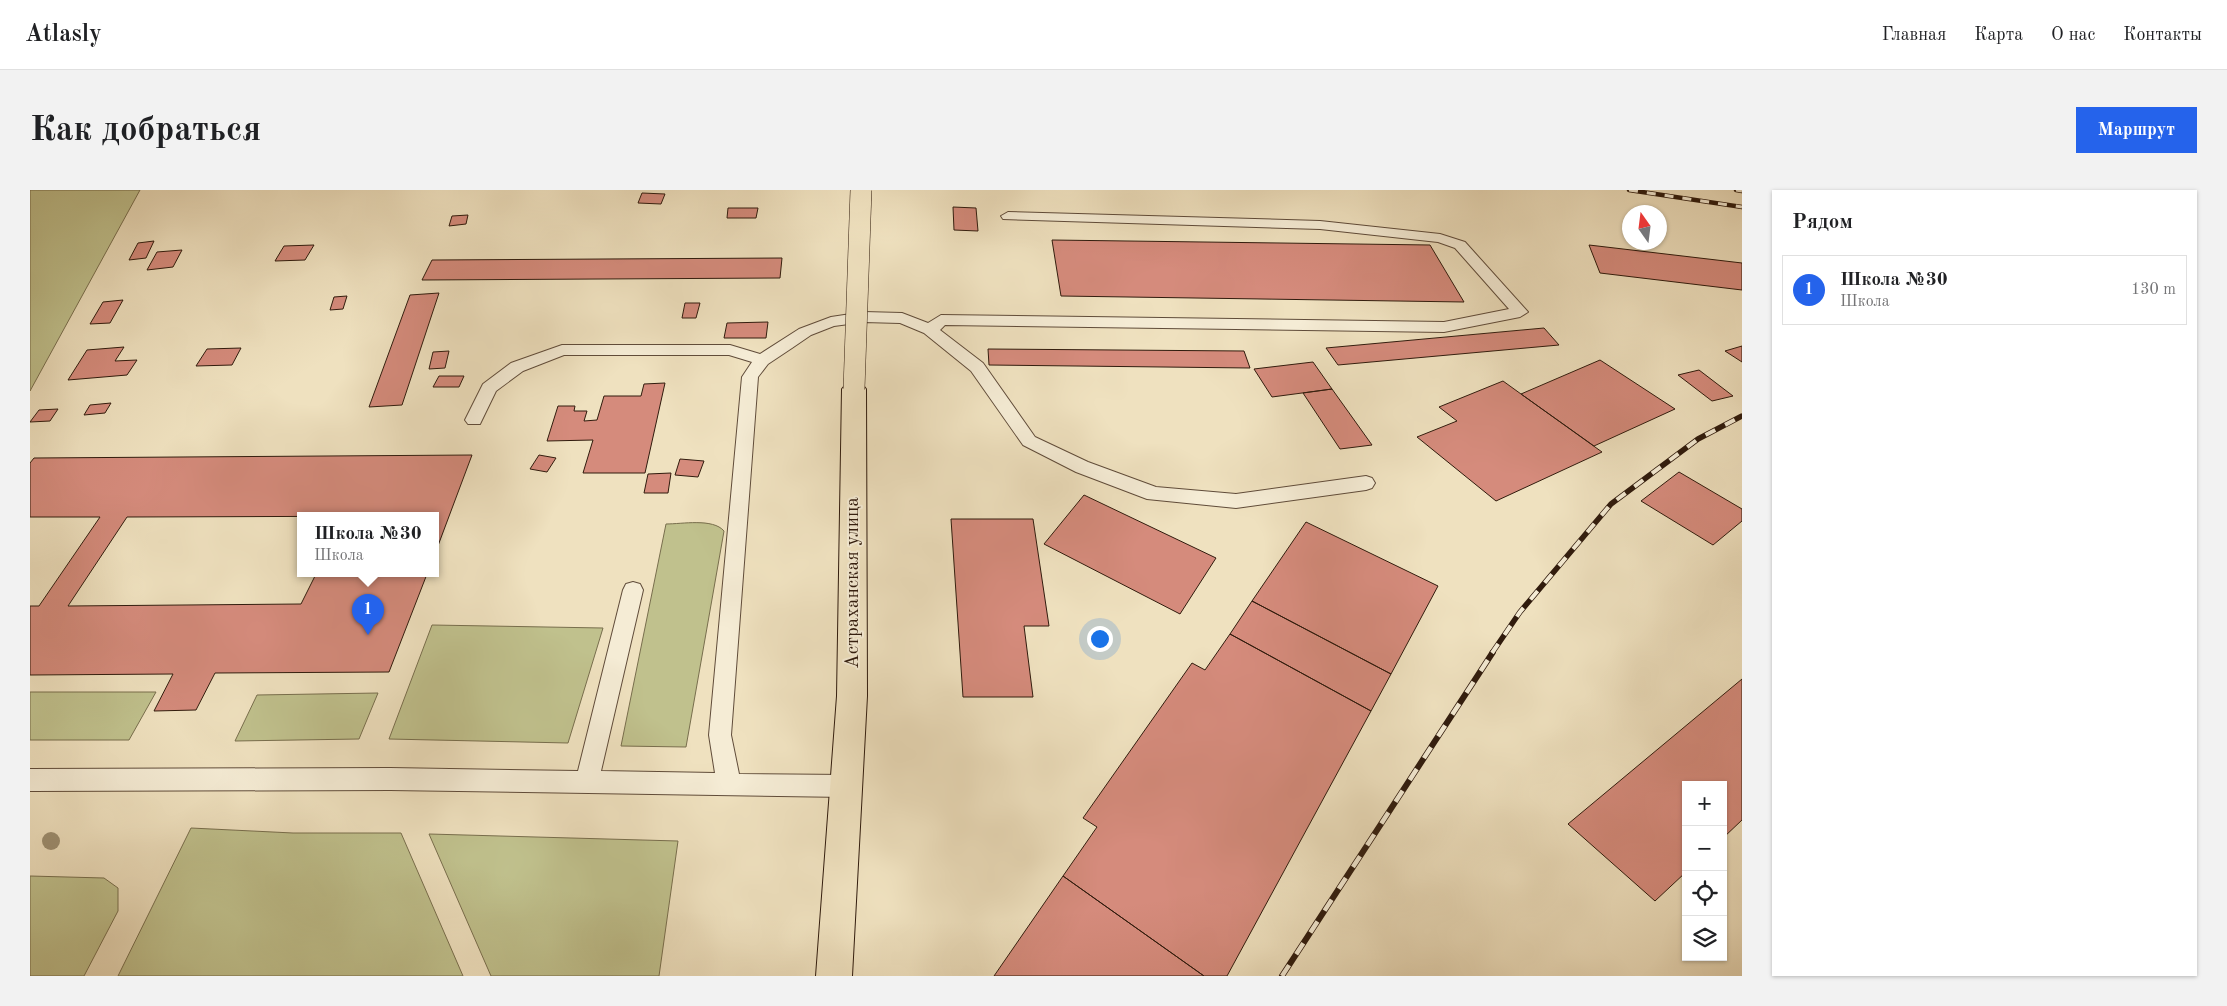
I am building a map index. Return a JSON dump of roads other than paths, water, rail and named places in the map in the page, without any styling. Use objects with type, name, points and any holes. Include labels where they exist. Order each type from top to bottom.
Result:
[{"type":"main road","name":"Астраханская улица","points":[[834,976],[852,696],[854,389],[860,190]]},
{"type":"lane","points":[[930,330],[941,320],[1444,327],[1520,312],[1460,245],[1440,238],[1320,225],[1008,216]]},
{"type":"lane","points":[[729,784],[720,735],[750,377],[762,360],[805,332],[831,322],[864,317],[902,318],[930,330],[978,367],[1029,441],[1082,467],[1154,494],[1236,501],[1366,483]]},
{"type":"lane","points":[[474,420],[489,388],[517,368],[562,350],[730,350],[762,360]]},
{"type":"lane","points":[[587,782],[633,590]]},
{"type":"lane","points":[[30,780],[390,778],[846,786]]},
{"type":"railway","points":[[1629,190],[1742,207]]},
{"type":"railway","points":[[1736,190],[1742,191]]},
{"type":"railway","points":[[1492,653],[1520,612],[1611,504],[1698,439],[1742,416]]},
{"type":"railway","points":[[1282,976],[1493,652]]},
{"type":"place","name":"Школа №30","points":[[368,635]]}]
